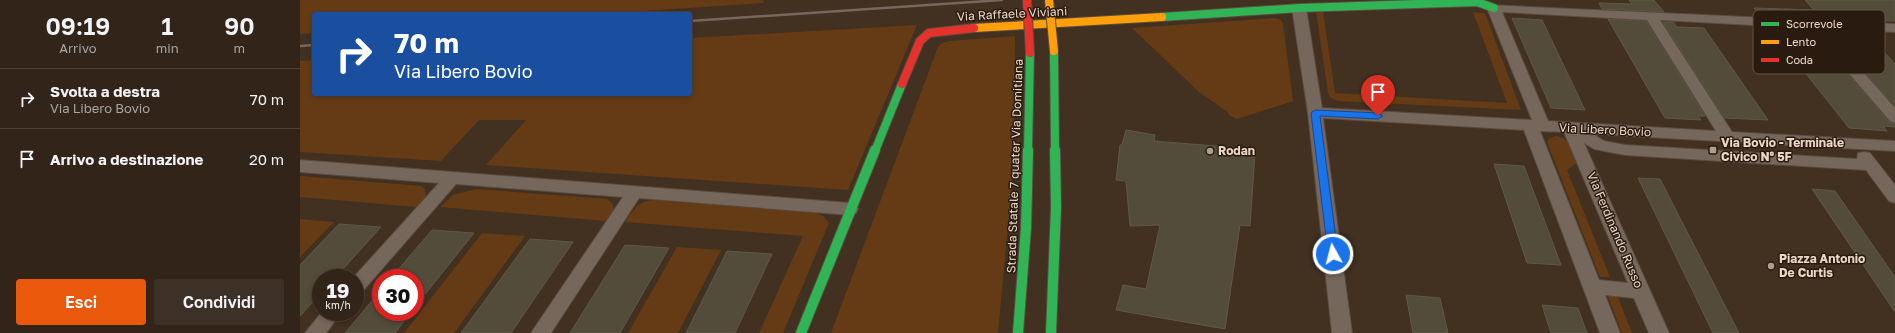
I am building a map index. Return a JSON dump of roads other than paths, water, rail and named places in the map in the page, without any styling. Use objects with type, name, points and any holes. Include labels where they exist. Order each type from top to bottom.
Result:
[{"type":"main road","name":"Strada Statale 7 quater Via Domitiana","points":[[1018,333],[1023,284],[1029,155],[1030,53],[1027,0]]},
{"type":"main road","points":[[1049,0],[1054,51],[1056,207],[1051,333]]},
{"type":"main road","name":"Via Raffaele Viviani","points":[[801,333],[850,209],[920,41],[929,33],[945,30],[1299,8],[1476,1],[1494,8]]},
{"type":"street","points":[[1299,8],[1315,113],[1342,333]]},
{"type":"street","points":[[1610,333],[1494,8],[1753,21]]},
{"type":"street","points":[[1652,16],[1728,137]]},
{"type":"street","points":[[1885,28],[1895,28]]},
{"type":"street","points":[[1857,74],[1895,118]]},
{"type":"street","name":"Via Libero Bovio","points":[[1315,113],[1895,146]]},
{"type":"street","points":[[1570,128],[1600,145],[1625,150],[1870,165]]},
{"type":"street","name":"Via Ferdinando Russo","points":[[1570,128],[1659,333]]},
{"type":"street","points":[[1854,144],[1895,197]]},
{"type":"street","points":[[300,166],[850,209]]},
{"type":"street","points":[[364,278],[452,178]]},
{"type":"street","points":[[541,333],[635,192]]},
{"type":"street","points":[[1593,287],[1641,291]]},
{"type":"street","points":[[315,333],[326,321]]},
{"type":"railway","points":[[692,21],[1002,0]]},
{"type":"railway","points":[[300,46],[312,45]]},
{"type":"place","name":"Via Bovio - Terminale Civico N° 5F","points":[[1713,150]]},
{"type":"place","name":"Rodan","points":[[1210,151]]},
{"type":"place","name":"Piazza Antonio De Curtis","points":[[1771,266]]}]
